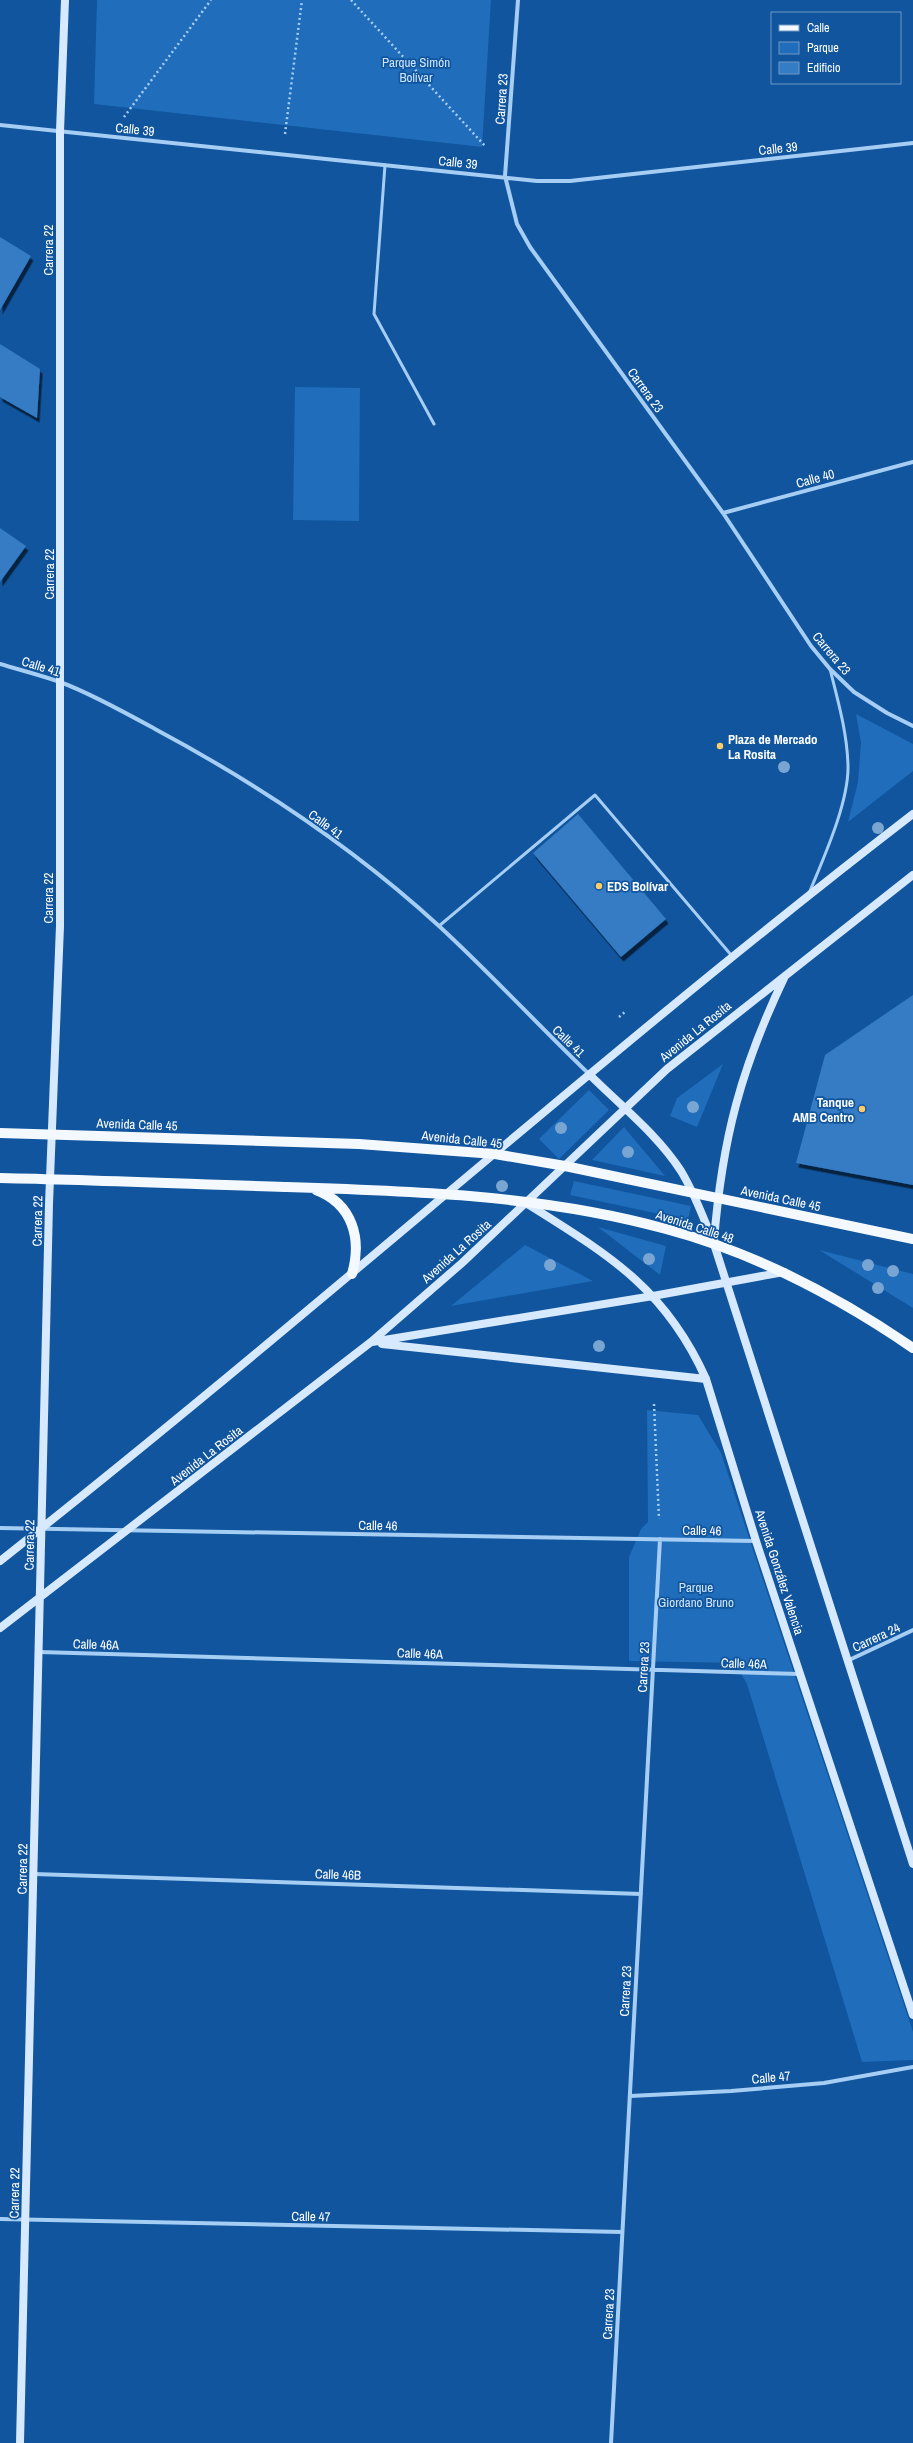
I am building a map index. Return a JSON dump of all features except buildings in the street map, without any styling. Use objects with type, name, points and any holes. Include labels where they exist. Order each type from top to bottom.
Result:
[{"type":"main road","name":"Avenida Calle 45","points":[[0,1133],[359,1144],[495,1154],[565,1166],[913,1239]]},
{"type":"main road","points":[[0,1178],[310,1188],[447,1195]]},
{"type":"main road","points":[[310,1188],[334,1200],[351,1221],[357,1247],[352,1274]]},
{"type":"main road","name":"Avenida Calle 48","points":[[447,1195],[526,1203],[621,1218],[714,1244],[784,1272],[839,1301],[913,1348]]},
{"type":"street","name":"Carrera 22","points":[[20,2443],[50,1179],[60,926],[60,131],[64,0]]},
{"type":"street","name":"Carrera 23","points":[[518,0],[505,176],[517,224],[530,247],[723,513],[811,646],[830,669],[854,692],[887,713],[913,726]]},
{"type":"street","name":"Calle 39","points":[[0,125],[505,176],[537,181],[570,181],[913,143]]},
{"type":"street","name":"Calle 40","points":[[723,513],[913,462]]},
{"type":"street","name":"Calle 41","points":[[0,664],[61,682],[129,715],[189,747],[259,790],[345,850],[439,926],[590,1075]]},
{"type":"street","points":[[0,1561],[352,1274],[732,956],[809,894],[913,814]]},
{"type":"street","name":"Avenida La Rosita","points":[[0,1628],[371,1342],[462,1263],[666,1069],[913,875]]},
{"type":"street","points":[[714,1244],[717,1198],[726,1140],[742,1080],[764,1019],[786,974]]},
{"type":"street","points":[[590,1075],[663,1148],[680,1170],[694,1194],[714,1244],[725,1284],[913,1864]]},
{"type":"street","name":"Avenida González Valencia","points":[[526,1203],[594,1246],[622,1266],[653,1296],[671,1316],[694,1354],[706,1379],[756,1541],[913,2015]]},
{"type":"street","points":[[371,1342],[725,1284],[784,1272]]},
{"type":"street","points":[[371,1342],[706,1379]]},
{"type":"street","name":"Calle 46","points":[[0,1528],[756,1541]]},
{"type":"street","name":"Carrera 23","points":[[611,2443],[660,1540]]},
{"type":"street","name":"Carrera 24","points":[[847,1661],[913,1630]]},
{"type":"street","name":"Calle 46A","points":[[39,1652],[801,1674]]},
{"type":"street","name":"Calle 46B","points":[[34,1874],[641,1894]]},
{"type":"street","name":"Calle 47","points":[[630,2096],[731,2091],[824,2083],[913,2067]]},
{"type":"street","name":"Calle 47","points":[[0,2219],[622,2232]]},
{"type":"lane","points":[[385,164],[374,314],[434,424]]},
{"type":"lane","points":[[809,894],[842,803],[849,767],[845,728],[830,669]]},
{"type":"lane","points":[[439,926],[595,795],[732,956]]},
{"type":"path","points":[[110,136],[211,0]]},
{"type":"path","points":[[283,154],[302,0]]},
{"type":"path","points":[[351,0],[506,168]]},
{"type":"path","points":[[654,1404],[660,1540]]},
{"type":"green space","name":"Parque Simón Bolívar","points":[[97,0],[491,0],[482,147],[94,104]]},
{"type":"green space","points":[[295,387],[360,388],[359,521],[293,520]]},
{"type":"green space","points":[[856,714],[913,744],[913,771],[848,822],[858,782],[861,743]]},
{"type":"green space","points":[[723,1064],[697,1127],[670,1116],[677,1098]]},
{"type":"green space","points":[[589,1090],[609,1110],[559,1159],[539,1139]]},
{"type":"green space","points":[[624,1127],[665,1176],[592,1160]]},
{"type":"green space","points":[[574,1181],[691,1206],[688,1220],[570,1195]]},
{"type":"green space","points":[[598,1227],[666,1246],[660,1275]]},
{"type":"green space","points":[[525,1245],[593,1281],[451,1306]]},
{"type":"green space","points":[[819,1250],[913,1274],[913,1308]]},
{"type":"green space","name":"Parque Giordano Bruno","points":[[647,1410],[698,1415],[721,1453],[913,2032],[913,2060],[862,2062],[747,1684],[735,1663],[629,1661],[629,1557],[641,1529],[648,1522]]},
{"type":"place","name":"Plaza de Mercado La Rosita","points":[[720,746]]},
{"type":"place","name":"EDS Bolívar","points":[[599,886]]},
{"type":"place","name":"Tanque AMB Centro","points":[[862,1109]]}]
